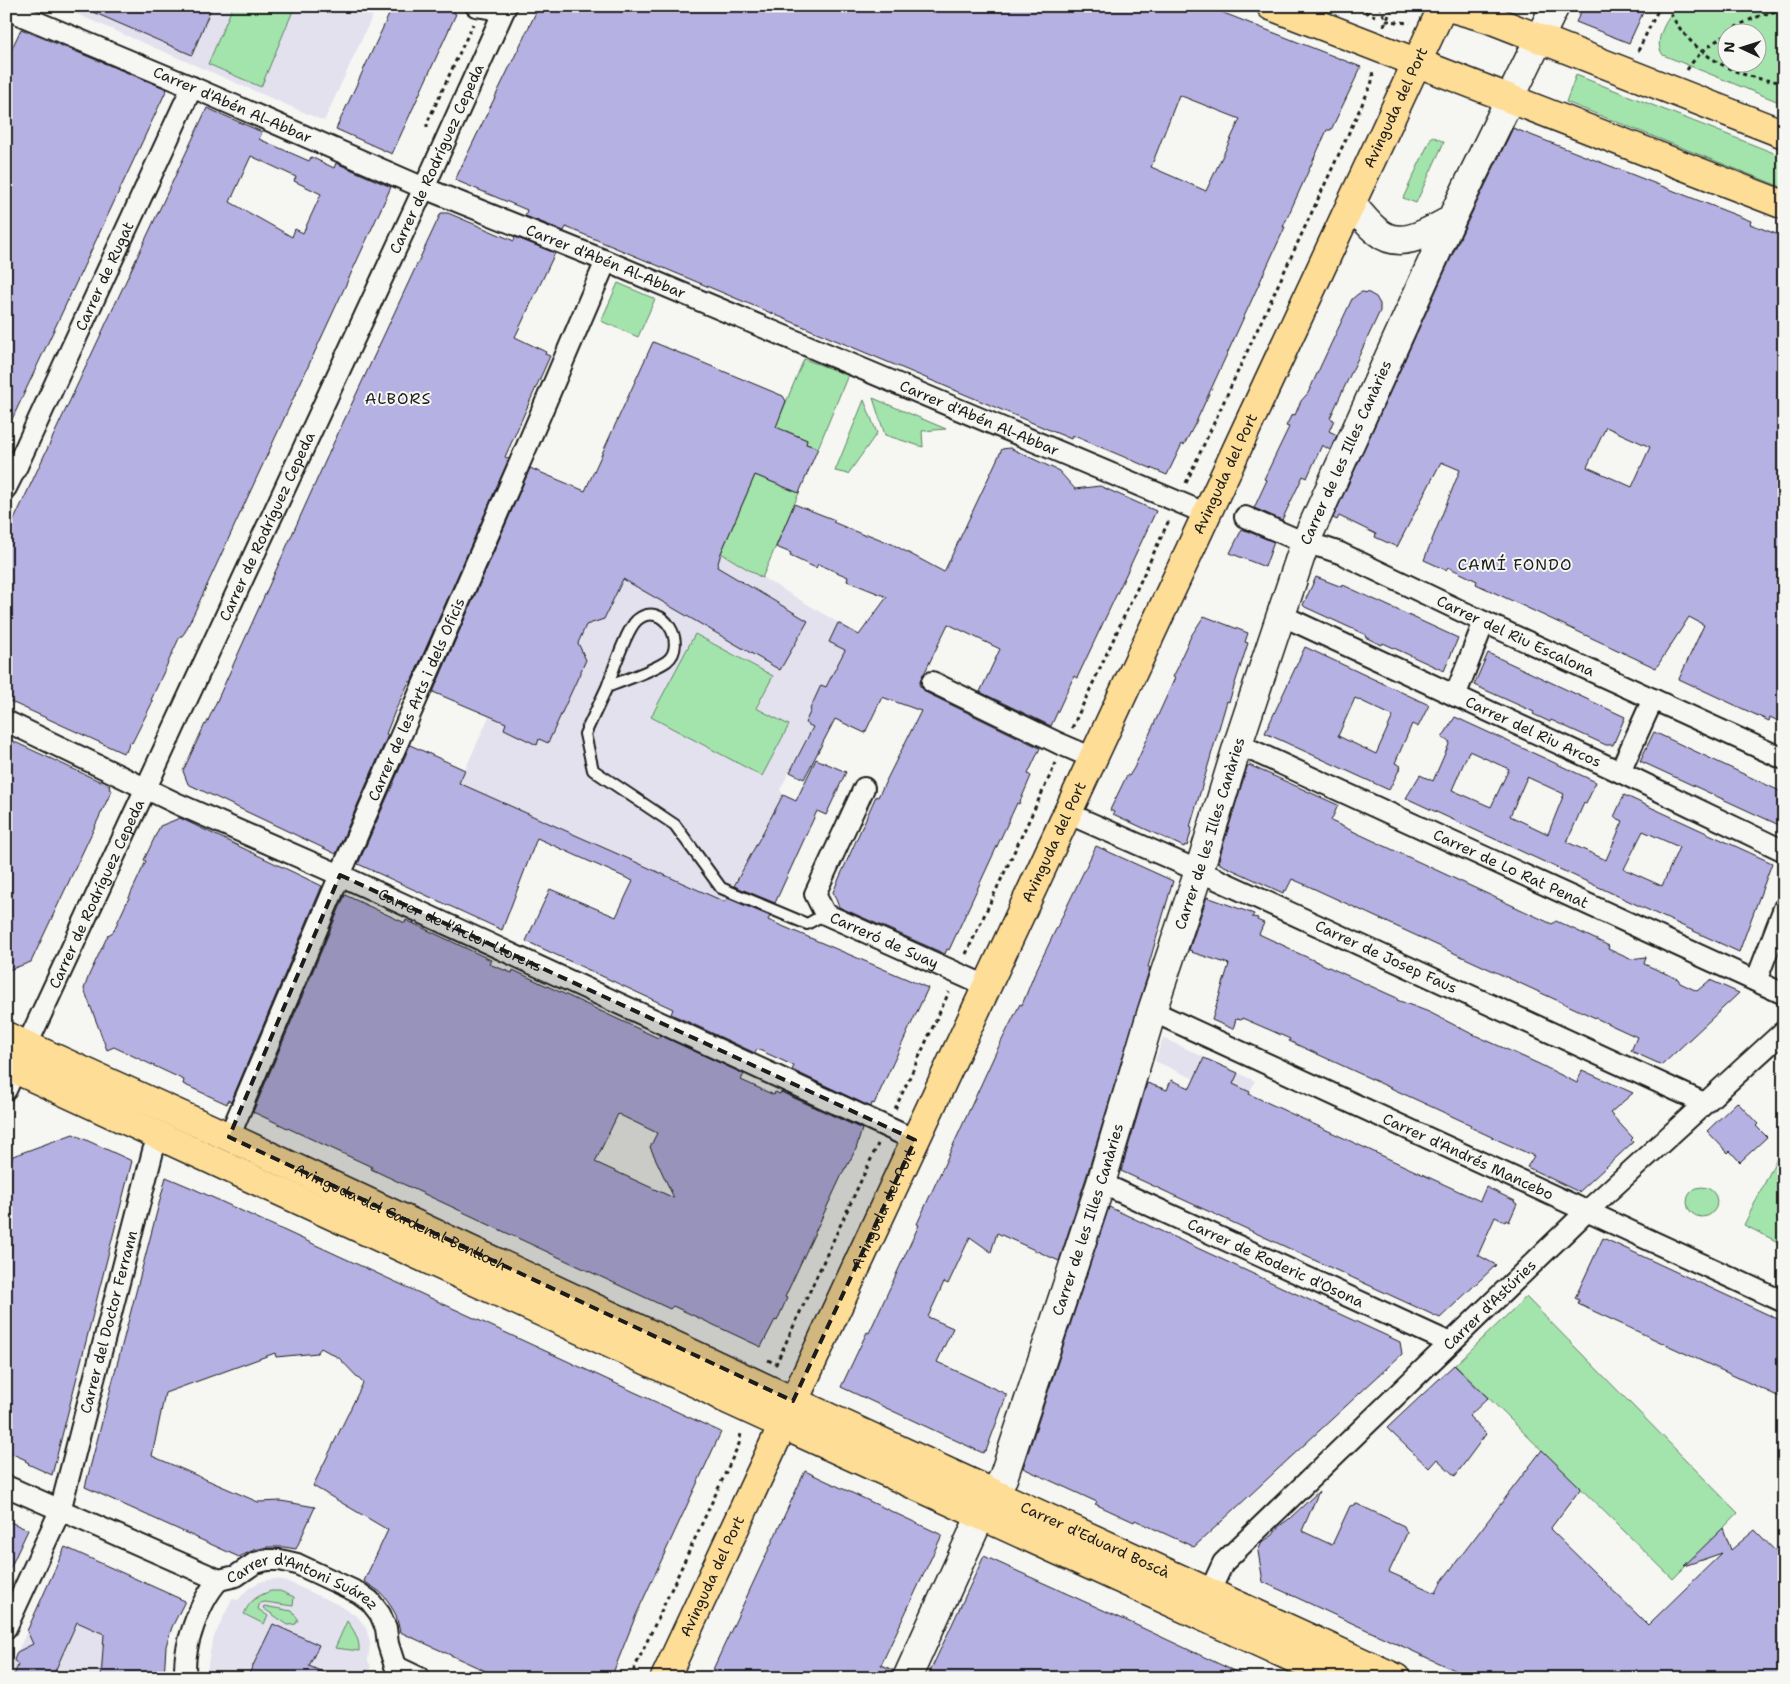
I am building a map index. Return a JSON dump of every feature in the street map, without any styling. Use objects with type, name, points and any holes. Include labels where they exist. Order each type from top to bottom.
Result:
[{"type":"main road","points":[[1272,6],[1784,205]]},
{"type":"main road","points":[[1444,6],[1487,18],[1784,134]]},
{"type":"main road","name":"Avinguda del Port","points":[[665,1678],[1444,6]]},
{"type":"main road","name":"Avinguda del Cardenal Benlloch","points":[[12,1061],[160,1136],[789,1413]]},
{"type":"main road","name":"Avinguda del Cardenal Benlloch","points":[[12,1061],[229,1137],[789,1413]]},
{"type":"main road","name":"Carrer d'Eduard Boscà","points":[[789,1413],[988,1504],[1337,1678]]},
{"type":"main road","name":"Carrer d'Eduard Boscà","points":[[988,1504],[1210,1591],[1396,1678]]},
{"type":"street","points":[[476,6],[505,8]]},
{"type":"street","name":"Carrer de les Illes Canàries","points":[[906,1678],[988,1504],[1003,1478],[1101,1182],[1152,1010],[1199,872],[1238,744],[1305,543],[1451,220],[1555,6]]},
{"type":"street","name":"Carrer de Rodríguez Cepeda","points":[[12,1061],[146,789],[424,188],[505,8]]},
{"type":"street","name":"Carrer d'Abén Al-Abbar","points":[[8,10],[192,87],[424,188],[606,261],[1207,514]]},
{"type":"street","name":"Carrer de Rugat","points":[[6,488],[11,463],[192,87]]},
{"type":"street","points":[[1351,204],[1379,233],[1393,239],[1418,238],[1451,220]]},
{"type":"street","name":"Carrer de les Arts i dels Oficis","points":[[229,1137],[340,875],[606,261]]},
{"type":"street","name":"Carrer del Riu Escalona","points":[[1245,517],[1305,543],[1340,553],[1484,622],[1784,759]]},
{"type":"street","name":"Carrer del Riu Arcos","points":[[1280,615],[1620,772],[1784,851]]},
{"type":"street","points":[[1455,696],[1484,622]]},
{"type":"street","points":[[932,682],[1093,758]]},
{"type":"street","points":[[1620,772],[1653,699]]},
{"type":"street","name":"Carrer de l'Actor Llorens","points":[[6,721],[146,789],[340,875],[915,1140]]},
{"type":"street","name":"Carrer de Lo Rat Penat","points":[[1238,744],[1784,994]]},
{"type":"street","name":"Carreró de Suay","points":[[864,788],[815,894],[825,914],[986,986]]},
{"type":"street","name":"Carrer de Josep Faus","points":[[1067,813],[1704,1104]]},
{"type":"street","points":[[1756,980],[1784,908]]},
{"type":"street","name":"Carrer d'Andrés Mancebo","points":[[1152,1010],[1784,1302]]},
{"type":"street","name":"Carrer d'Astúries","points":[[1210,1591],[1223,1563],[1587,1210],[1784,1031]]},
{"type":"street","name":"Carrer del Doctor Ferrann","points":[[6,1628],[60,1511],[153,1151],[160,1136]]},
{"type":"street","name":"Carrer de Roderic d'Osona","points":[[1101,1182],[1450,1343]]},
{"type":"street","name":"Carrer d'Antoni Suárez","points":[[6,1486],[219,1580],[236,1576],[255,1563],[267,1560],[280,1560],[297,1564],[359,1593],[370,1601],[380,1614],[386,1628],[392,1672],[420,1678]]},
{"type":"street","points":[[186,1678],[184,1668],[185,1653],[190,1634],[210,1589],[219,1580]]},
{"type":"lane","points":[[607,687],[668,660],[675,650],[675,639],[665,619],[657,615],[646,616],[637,620],[629,632],[607,687],[585,734],[592,770],[675,825],[721,888],[807,924],[825,914]]},
{"type":"path","points":[[1350,6],[1375,16]]},
{"type":"path","points":[[1379,6],[1387,21]]},
{"type":"path","points":[[1383,30],[1393,6]]},
{"type":"path","points":[[1638,51],[1660,6]]},
{"type":"path","points":[[1668,7],[1675,22],[1703,52],[1725,66],[1748,76],[1784,82]]},
{"type":"path","points":[[1747,22],[1772,11],[1784,10]]},
{"type":"path","points":[[1387,21],[1405,23]]},
{"type":"path","points":[[1687,71],[1692,62],[1718,40]]},
{"type":"path","points":[[1183,489],[1370,84],[1373,73],[1369,67]]},
{"type":"path","points":[[893,1113],[950,990]]},
{"type":"path","points":[[761,1357],[776,1364],[879,1142]]},
{"type":"path","points":[[630,1678],[739,1444],[741,1432],[734,1429]]},
{"type":"highlighted area","points":[[340,875],[915,1140],[793,1401],[229,1137]]},
{"type":"shaded area","points":[[58,6],[377,6],[324,121]]},
{"type":"shaded area","points":[[583,509],[721,553],[859,635],[780,790],[783,794],[724,902],[459,783]]},
{"type":"shaded area","points":[[1163,1038],[1255,1081],[1245,1102],[1155,1061]]},
{"type":"shaded area","points":[[276,1579],[284,1580],[339,1605],[358,1617],[366,1628],[370,1643],[368,1661],[371,1666],[365,1678],[208,1678],[210,1651],[214,1637],[232,1599],[238,1600],[249,1588],[258,1583]]},
{"type":"shaded area","points":[[39,1604],[105,1634],[102,1653],[102,1678],[6,1678]]},
{"type":"green space","points":[[233,6],[295,6],[261,87],[208,64]]},
{"type":"green space","points":[[1675,6],[1784,6],[1784,104],[1663,55],[1659,43],[1665,24]]},
{"type":"green space","points":[[1576,75],[1784,157],[1784,188],[1566,102]]},
{"type":"green space","points":[[1432,136],[1444,142],[1416,203],[1403,198]]},
{"type":"green space","points":[[618,283],[655,299],[638,337],[601,321]]},
{"type":"green space","points":[[804,359],[848,375],[818,448],[806,444],[807,440],[787,431],[774,431]]},
{"type":"green space","points":[[873,398],[946,429],[922,431],[923,447],[885,435]]},
{"type":"green space","points":[[864,400],[877,433],[848,474],[835,471]]},
{"type":"green space","points":[[755,475],[799,493],[762,578],[721,553]]},
{"type":"green space","points":[[695,634],[773,676],[756,708],[789,725],[762,776],[651,717]]},
{"type":"green space","points":[[1784,1144],[1784,1245],[1744,1225]]},
{"type":"green space","points":[[1702,1187],[1713,1191],[1717,1202],[1713,1213],[1702,1217],[1691,1213],[1687,1202],[1691,1191]]},
{"type":"green space","points":[[1526,1297],[1738,1513],[1673,1579],[1455,1365]]},
{"type":"green space","points":[[271,1591],[280,1591],[294,1597],[293,1606],[260,1603],[258,1609],[268,1616],[264,1624],[244,1614],[254,1599]]},
{"type":"green space","points":[[264,1606],[292,1611],[298,1619],[296,1624],[288,1625],[263,1608]]},
{"type":"green space","points":[[347,1621],[356,1635],[359,1651],[335,1648]]},
{"type":"building","points":[[79,6],[212,6],[192,55]]},
{"type":"building","points":[[393,6],[443,6],[455,11],[454,13],[456,14],[392,154],[336,129]]},
{"type":"building","points":[[539,6],[1206,6],[1361,67],[1331,130],[1327,130],[1196,422],[1184,445],[1182,444],[1167,475],[1072,435],[1071,439],[566,227],[564,231],[525,216],[527,210],[455,180]],"holes":[[[1179,95],[1240,119],[1206,191],[1151,167]]]},
{"type":"building","points":[[1584,6],[1646,6],[1629,43],[1576,22]]},
{"type":"building","points":[[21,29],[167,89],[6,432],[6,61]]},
{"type":"building","points":[[207,108],[262,132],[259,139],[309,161],[311,157],[334,168],[336,163],[391,187],[196,609],[185,632],[180,636],[151,700],[153,701],[126,752],[124,751],[123,753],[9,701],[11,698],[6,696],[6,537]],"holes":[[[251,156],[296,177],[294,181],[321,194],[303,233],[295,229],[292,237],[230,202]]]},
{"type":"building","points":[[1513,128],[1751,221],[1750,224],[1784,237],[1784,724],[1770,717],[1769,721],[1679,679],[1704,625],[1689,617],[1656,668],[1476,584],[1477,581],[1448,567],[1446,570],[1424,560],[1460,470],[1441,462],[1397,547],[1375,537],[1376,534],[1339,516],[1337,520],[1333,518],[1465,227]],"holes":[[[1606,427],[1650,447],[1632,487],[1587,467]]]},
{"type":"building","points":[[441,213],[448,213],[514,241],[515,237],[555,253],[515,337],[546,352],[545,354],[550,356],[505,457],[509,459],[411,682],[409,682],[395,711],[386,734],[388,735],[336,854],[188,784],[183,771],[206,725],[333,444]]},
{"type":"building","points":[[1362,292],[1376,297],[1380,304],[1380,311],[1330,418],[1334,420],[1329,431],[1337,435],[1330,450],[1322,445],[1307,478],[1303,476],[1282,520],[1254,508],[1267,480],[1264,479],[1289,427],[1286,426],[1292,414],[1295,415],[1301,401],[1308,393],[1352,299]]},
{"type":"building","points":[[653,342],[783,396],[786,401],[776,427],[807,440],[806,444],[818,448],[799,493],[755,475],[721,553],[717,567],[808,621],[780,670],[623,579],[604,619],[586,625],[578,643],[586,660],[548,743],[539,739],[537,745],[504,729],[506,723],[433,692],[530,468],[585,491]]},
{"type":"building","points":[[1010,448],[1059,471],[1075,489],[1100,486],[1156,511],[1077,678],[1074,676],[1051,726],[980,692],[1000,649],[948,624],[922,676],[919,685],[927,693],[1040,748],[1028,774],[1031,776],[1019,804],[1017,803],[949,950],[947,949],[945,954],[839,907],[833,892],[876,796],[878,797],[921,711],[882,697],[865,733],[835,719],[804,779],[790,772],[813,727],[805,723],[810,709],[821,685],[826,687],[845,650],[829,642],[838,623],[859,635],[887,597],[847,581],[848,577],[818,564],[816,568],[790,556],[791,553],[776,547],[794,504],[835,520],[833,522],[866,536],[867,534],[892,544],[944,572],[1002,449]]},
{"type":"building","points":[[1242,529],[1274,542],[1265,567],[1230,553]]},
{"type":"building","points":[[1316,577],[1342,587],[1343,585],[1458,638],[1444,671],[1383,643],[1382,645],[1373,641],[1365,637],[1366,635],[1305,607],[1303,605]]},
{"type":"building","points":[[1204,616],[1248,633],[1245,642],[1248,643],[1229,702],[1227,701],[1190,827],[1192,828],[1187,846],[1185,845],[1184,847],[1113,814],[1114,812],[1110,810],[1127,775],[1129,776],[1134,768],[1175,678],[1173,677],[1179,662],[1191,636]]},
{"type":"building","points":[[1305,647],[1429,705],[1418,727],[1412,724],[1395,763],[1401,766],[1389,790],[1265,733]],"holes":[[[1355,698],[1393,716],[1376,754],[1338,736]]]},
{"type":"building","points":[[1488,653],[1625,717],[1613,745],[1606,745],[1551,720],[1550,722],[1533,714],[1534,712],[1474,685]]},
{"type":"building","points":[[1455,717],[1596,782],[1586,804],[1584,803],[1567,842],[1606,860],[1623,821],[1614,817],[1624,795],[1772,863],[1739,952],[1406,798],[1420,775],[1433,781],[1450,742],[1442,738]],"holes":[[[1469,751],[1509,769],[1491,807],[1452,790]],[[1527,777],[1564,794],[1548,834],[1510,816]],[[1643,831],[1679,847],[1662,886],[1624,869]]]},
{"type":"building","points":[[1654,732],[1784,793],[1784,815],[1779,825],[1640,761]]},
{"type":"building","points":[[6,738],[110,786],[109,789],[112,790],[31,962],[6,971]]},
{"type":"building","points":[[410,745],[465,770],[459,783],[725,902],[727,898],[770,916],[768,920],[928,988],[874,1104],[872,1103],[871,1107],[792,1070],[794,1066],[777,1058],[757,1049],[755,1053],[671,1014],[673,1009],[526,941],[550,889],[616,917],[633,881],[537,838],[502,930],[358,864]]},
{"type":"building","points":[[816,759],[846,772],[826,815],[817,811],[775,903],[734,886],[783,795],[796,801]]},
{"type":"building","points":[[1249,765],[1338,805],[1331,821],[1552,924],[1556,921],[1609,946],[1608,949],[1630,959],[1646,957],[1644,964],[1678,979],[1680,983],[1697,991],[1710,980],[1739,993],[1662,1065],[1631,1051],[1637,1037],[1306,885],[1292,879],[1283,893],[1220,864],[1219,859]]},
{"type":"building","points":[[180,818],[322,886],[231,1102],[228,1100],[227,1104],[183,1084],[184,1080],[114,1047],[107,1050],[84,989],[108,935],[113,932],[160,826]]},
{"type":"building","points":[[1096,846],[1173,881],[1148,967],[1150,968],[1059,1261],[997,1233],[991,1252],[970,1237],[948,1284],[944,1282],[928,1317],[953,1328],[937,1362],[1006,1394],[986,1451],[983,1453],[841,1387],[867,1332],[869,1333],[919,1225],[917,1224],[996,1052],[1020,1004],[1022,1005],[1034,975]]},
{"type":"building","points":[[345,895],[405,923],[406,920],[491,960],[489,964],[512,973],[513,970],[658,1038],[660,1035],[744,1074],[741,1080],[774,1095],[775,1092],[780,1094],[781,1092],[862,1129],[856,1149],[845,1168],[785,1297],[787,1298],[777,1321],[775,1320],[761,1347],[673,1306],[670,1309],[253,1112]],"holes":[[[618,1114],[657,1133],[650,1147],[674,1198],[595,1162]]]},
{"type":"building","points":[[1207,897],[1254,914],[1252,917],[1258,918],[1257,920],[1264,923],[1259,934],[1577,1083],[1582,1070],[1633,1093],[1610,1113],[1633,1138],[1631,1140],[1633,1142],[1579,1192],[1527,1167],[1534,1156],[1289,1041],[1290,1039],[1242,1018],[1241,1020],[1236,1019],[1233,1029],[1212,1020],[1229,964],[1189,950]]},
{"type":"building","points":[[1204,1058],[1238,1073],[1233,1084],[1250,1092],[1249,1094],[1480,1201],[1486,1187],[1515,1201],[1517,1204],[1509,1222],[1495,1217],[1478,1255],[1496,1265],[1440,1318],[1121,1171],[1147,1083],[1167,1090],[1171,1080],[1190,1088]]},
{"type":"building","points":[[1737,1102],[1758,1124],[1756,1126],[1767,1137],[1740,1162],[1730,1151],[1728,1153],[1707,1131]]},
{"type":"building","points":[[73,1134],[132,1161],[52,1475],[6,1451],[6,1171],[13,1156]]},
{"type":"building","points":[[166,1177],[721,1432],[636,1615],[611,1678],[501,1678],[400,1632],[396,1615],[388,1601],[380,1592],[364,1581],[388,1530],[313,1486],[363,1383],[339,1358],[321,1348],[317,1353],[276,1357],[275,1353],[165,1393],[152,1456],[258,1502],[281,1501],[315,1507],[296,1549],[268,1547],[254,1550],[239,1557],[85,1487]]},
{"type":"building","points":[[1109,1207],[1400,1342],[1402,1354],[1194,1547],[1095,1504],[1097,1502],[1023,1468]]},
{"type":"building","points":[[1603,1238],[1784,1322],[1784,1399],[1578,1304],[1579,1300],[1575,1298]]},
{"type":"building","points":[[1454,1365],[1488,1398],[1469,1416],[1486,1434],[1455,1476],[1437,1459],[1429,1468],[1387,1428]]},
{"type":"building","points":[[1542,1450],[1581,1488],[1550,1529],[1648,1625],[1722,1553],[1684,1566],[1723,1528],[1731,1550],[1755,1530],[1784,1560],[1784,1678],[1471,1678],[1263,1582],[1258,1551],[1262,1542],[1273,1535],[1278,1527],[1319,1491],[1302,1531],[1332,1545],[1350,1506],[1357,1504],[1404,1526],[1407,1533],[1389,1572],[1436,1593],[1441,1582]]},
{"type":"building","points":[[805,1471],[942,1535],[881,1665],[893,1670],[892,1678],[709,1678]]},
{"type":"building","points":[[6,1520],[28,1530],[6,1577]]},
{"type":"building","points":[[65,1547],[185,1601],[172,1627],[166,1646],[164,1678],[101,1678],[104,1634],[77,1622],[52,1678],[13,1678],[18,1665],[14,1660],[17,1652],[33,1644],[27,1631]]},
{"type":"building","points":[[984,1556],[1136,1625],[1249,1678],[927,1678]]},
{"type":"building","points":[[273,1624],[319,1645],[309,1666],[336,1678],[247,1678]]},
{"type":"district","name":"ALBORS","points":[[398,398]]},
{"type":"district","name":"CAMÍ FONDO","points":[[1515,564]]}]
